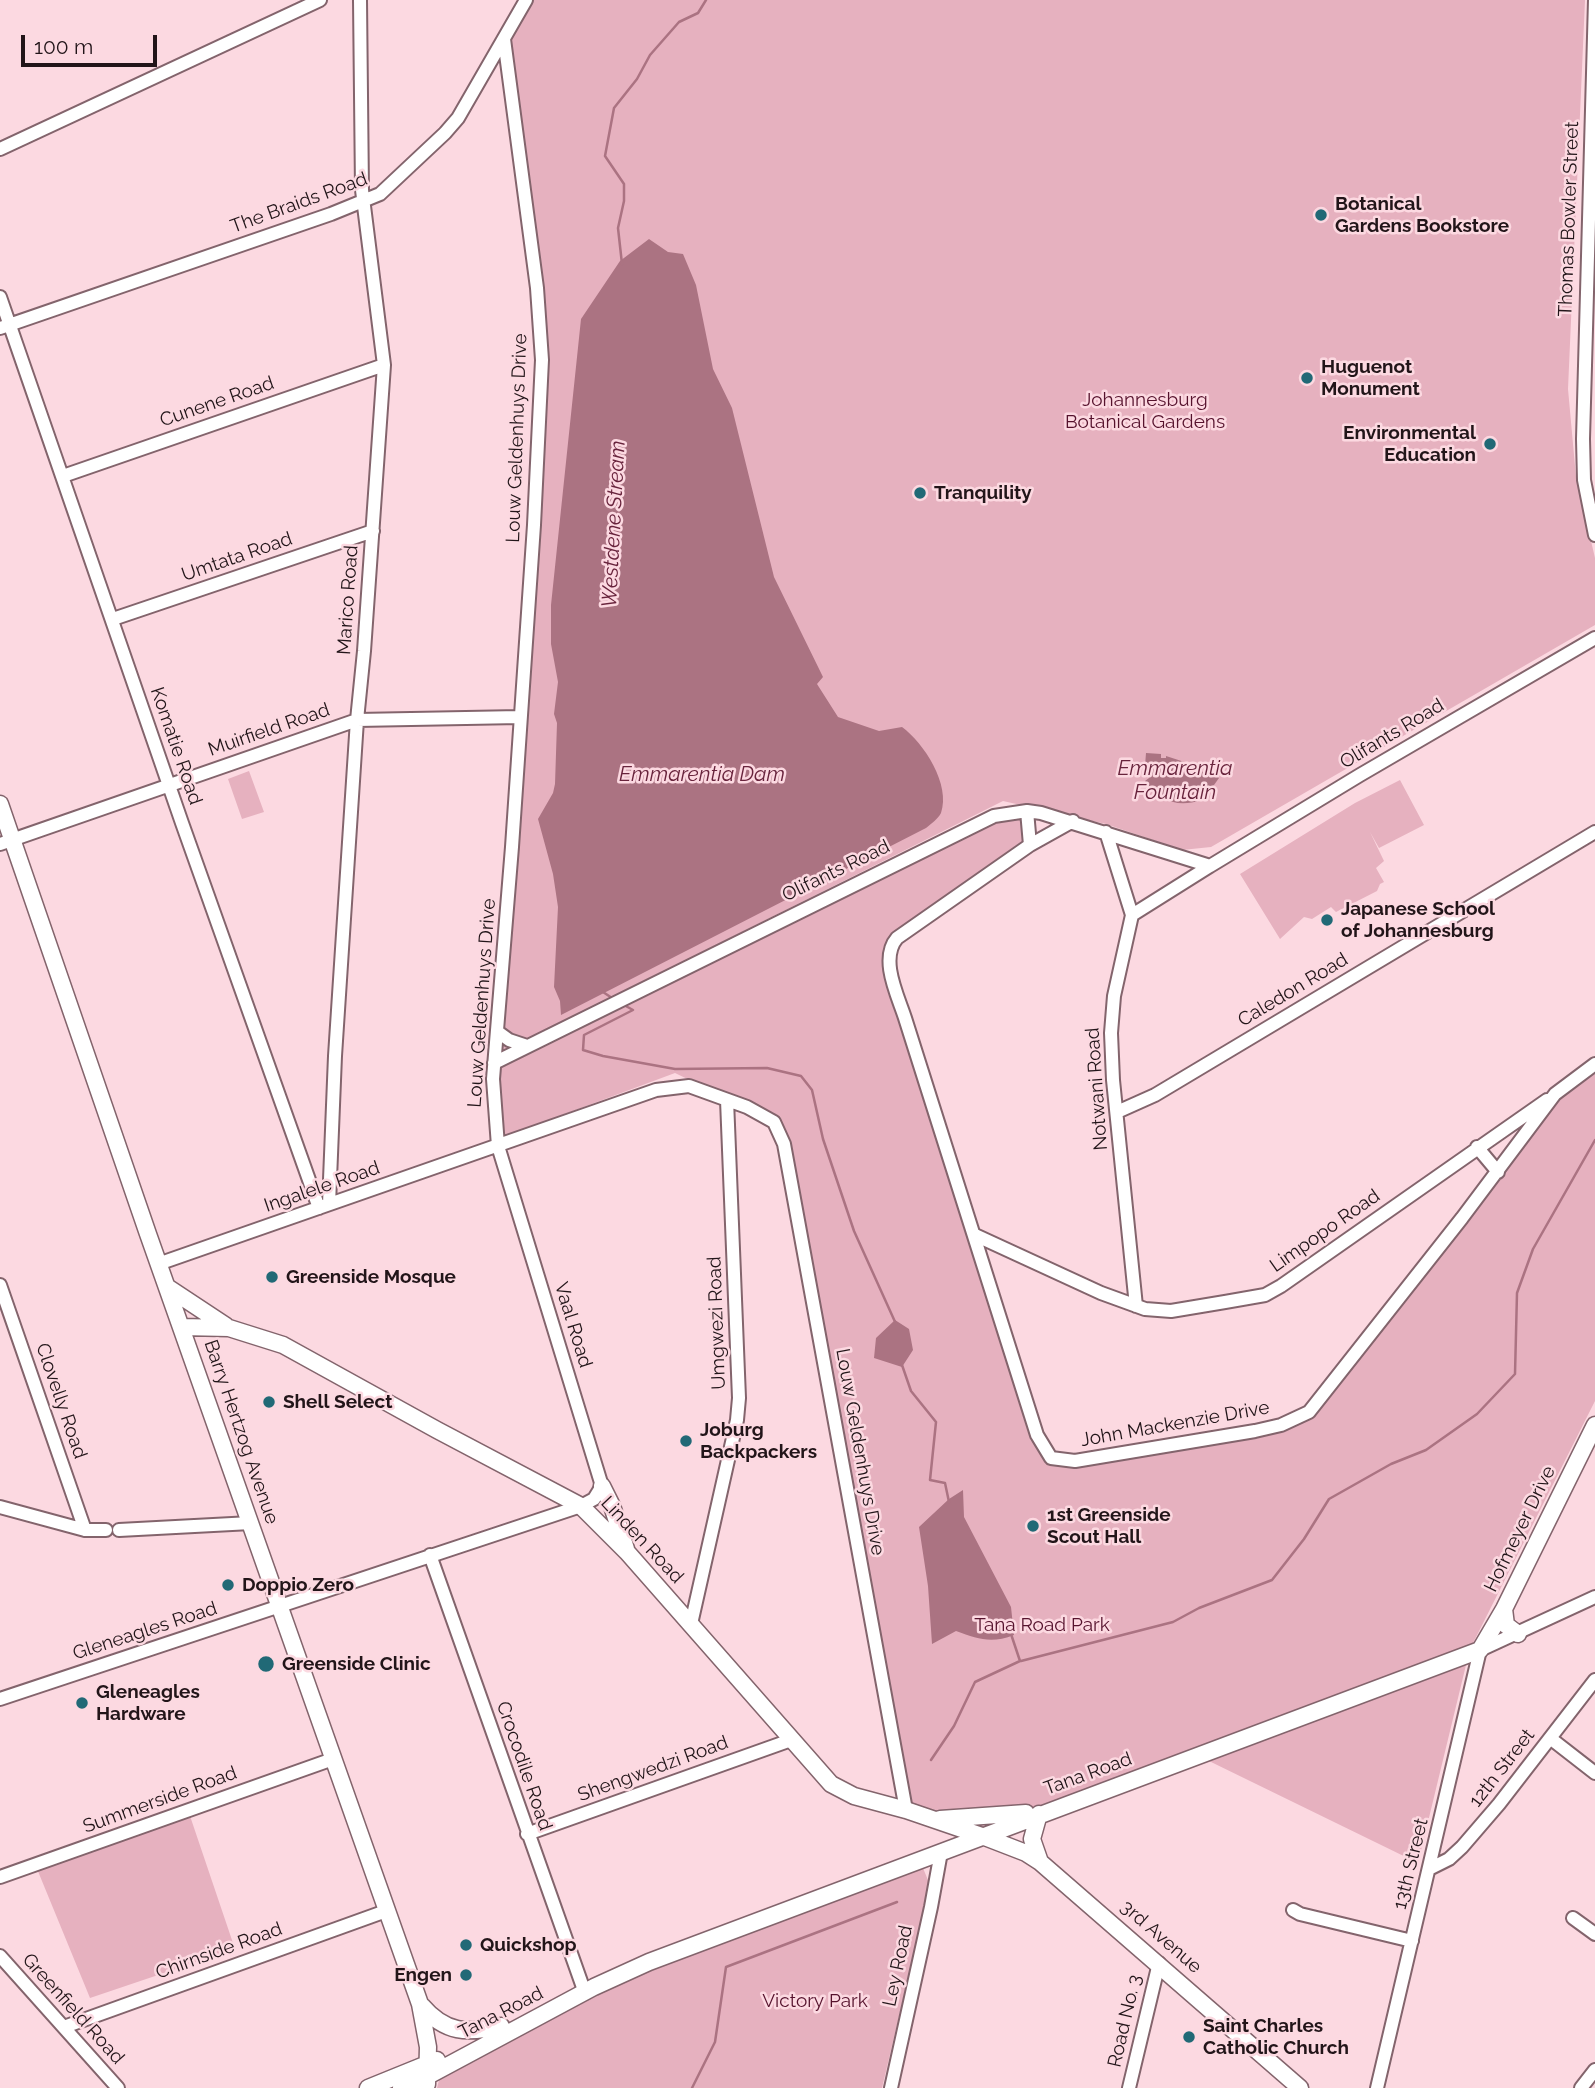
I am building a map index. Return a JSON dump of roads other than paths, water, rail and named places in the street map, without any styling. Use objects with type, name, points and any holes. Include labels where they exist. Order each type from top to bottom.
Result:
[{"type":"main road","name":"Barry Hertzog Avenue","points":[[0,804],[6,842],[167,1287],[420,2004],[426,2030],[427,2076]]},
{"type":"main road","points":[[167,1287],[229,1328]]},
{"type":"main road","name":"Linden Road","points":[[181,1327],[229,1328],[283,1345],[581,1506],[627,1552],[825,1779],[854,1796],[906,1810],[982,1836]]},
{"type":"main road","name":"Hofmeyer Drive","points":[[1480,1650],[1504,1609],[1595,1425]]},
{"type":"main road","points":[[602,1486],[612,1506],[627,1552]]},
{"type":"main road","points":[[1504,1609],[1506,1625],[1518,1634]]},
{"type":"main road","name":"Tana Road","points":[[427,2076],[587,1990],[661,1957],[1480,1650]]},
{"type":"main road","points":[[942,1852],[948,1839],[937,1822],[1042,1813],[1032,1837],[1040,1862]]},
{"type":"main road","name":"3rd Avenue","points":[[982,1836],[1026,1853],[1040,1862],[1300,2088]]},
{"type":"main road","name":"Tana Road","points":[[427,2076],[501,2026],[553,2000],[587,1990]]},
{"type":"main road","points":[[420,2004],[437,2021],[454,2029],[479,2030],[501,2026]]},
{"type":"main road","points":[[368,2088],[427,2076]]},
{"type":"main road","points":[[401,2088],[427,2076]]},
{"type":"street","points":[[0,149],[320,0]]},
{"type":"street","name":"Marico Road","points":[[324,1206],[384,365],[361,172],[360,0]]},
{"type":"street","name":"The Braids Road","points":[[5,326],[364,202],[384,191],[453,125],[526,0]]},
{"type":"street","name":"Thomas Bowler Street","points":[[1595,0],[1583,439],[1584,480],[1595,535]]},
{"type":"street","name":"Louw Geldenhuys Drive","points":[[503,39],[537,288],[542,349],[534,525],[494,1063],[493,1105],[498,1146],[656,1090],[676,1086],[700,1088],[769,1118],[778,1128],[782,1137],[906,1810]]},
{"type":"street","name":"Komatie Road","points":[[0,296],[5,326],[63,476],[169,786],[324,1206]]},
{"type":"street","name":"Cunene Road","points":[[63,476],[384,365]]},
{"type":"street","points":[[1583,439],[1595,449]]},
{"type":"street","name":"Umtata Road","points":[[113,619],[373,531]]},
{"type":"street","name":"Olifants Road","points":[[1132,915],[1360,775],[1595,638]]},
{"type":"street","name":"Muirfield Road","points":[[6,842],[357,720],[520,717]]},
{"type":"street","points":[[1027,811],[1030,845]]},
{"type":"street","name":"Olifants Road","points":[[494,1063],[981,821],[1008,812],[1027,811],[1073,821],[1210,866]]},
{"type":"street","name":"John Mackenzie Drive","points":[[1073,821],[1030,845],[897,939],[890,952],[893,978],[1040,1443],[1051,1458],[1075,1461],[1273,1427],[1309,1412],[1498,1172],[1555,1094],[1595,1064]]},
{"type":"street","name":"Notwani Road","points":[[1106,832],[1132,915],[1112,1014],[1113,1080],[1136,1306]]},
{"type":"street","name":"Caledon Road","points":[[1117,1112],[1155,1095],[1595,832]]},
{"type":"street","points":[[498,1032],[509,1040],[527,1046]]},
{"type":"street","name":"Limpopo Road","points":[[975,1235],[1101,1293],[1136,1306],[1171,1311],[1257,1297],[1272,1292],[1555,1094]]},
{"type":"street","name":"Umgwezi Road","points":[[691,1625],[738,1409],[739,1364],[727,1100]]},
{"type":"street","name":"Ingalele Road","points":[[158,1264],[498,1146]]},
{"type":"street","name":"Vaal Road","points":[[498,1146],[602,1486]]},
{"type":"street","points":[[1477,1147],[1498,1172]]},
{"type":"street","name":"Clovelly Road","points":[[0,1285],[85,1530]]},
{"type":"street","points":[[581,1506],[597,1496],[602,1486]]},
{"type":"street","name":"Gleneagles Road","points":[[0,1699],[581,1506]]},
{"type":"street","points":[[0,1507],[85,1530],[106,1530]]},
{"type":"street","points":[[120,1530],[251,1523]]},
{"type":"street","name":"Crocodile Road","points":[[430,1555],[527,1834],[587,1990]]},
{"type":"street","name":"Tana Road","points":[[1480,1650],[1595,1597]]},
{"type":"street","name":"13th Street","points":[[1377,2088],[1480,1650]]},
{"type":"street","name":"12th Street","points":[[1429,1869],[1449,1859],[1462,1847],[1595,1680]]},
{"type":"street","points":[[1550,1738],[1595,1773]]},
{"type":"street","name":"Shengwedzi Road","points":[[527,1834],[791,1740]]},
{"type":"street","name":"Summerside Road","points":[[0,1877],[333,1759]]},
{"type":"street","name":"Ley Road","points":[[891,2088],[942,1852]]},
{"type":"street","points":[[1293,1910],[1300,1914],[1412,1941]]},
{"type":"street","name":"Chirnside Road","points":[[64,2027],[386,1911]]},
{"type":"street","points":[[1573,1918],[1595,1934]]},
{"type":"street","name":"Greenfield Road","points":[[0,1956],[118,2088]]},
{"type":"street","name":"Road No. 3","points":[[1129,2088],[1159,1963]]},
{"type":"street","points":[[1581,2088],[1595,2071]]},
{"type":"water","name":"Emmarentia Dam","points":[[649,239],[668,252],[683,254],[696,285],[713,369],[732,408],[774,577],[823,677],[817,684],[838,717],[879,731],[902,727],[910,734],[934,766],[943,802],[940,815],[926,828],[561,1015],[560,1001],[554,987],[558,907],[553,874],[538,819],[553,793],[555,784],[557,723],[554,714],[558,682],[551,644],[551,605],[581,319],[620,261]]},
{"type":"water","name":"Emmarentia Fountain","points":[[1146,753],[1161,754],[1161,758],[1166,756],[1200,767],[1199,770],[1205,770],[1219,778],[1199,796],[1201,800],[1185,803],[1170,801],[1156,794],[1145,781],[1149,778],[1145,766]]},
{"type":"water","points":[[895,1320],[909,1329],[913,1350],[902,1367],[874,1358],[876,1338]]},
{"type":"water","points":[[963,1490],[964,1517],[1011,1607],[1014,1635],[985,1639],[956,1631],[932,1644],[928,1586],[919,1527],[949,1499]]},
{"type":"waterway","name":"Westdene Stream","points":[[622,264],[618,228],[624,201],[624,184],[605,156],[614,108],[637,79],[650,55],[679,22],[698,13],[706,0]]},
{"type":"waterway","name":"Westdene Stream","points":[[603,992],[615,1000]]},
{"type":"waterway","points":[[624,1005],[633,1010],[584,1035],[583,1050],[675,1069],[767,1068],[801,1076],[812,1090],[823,1139],[854,1231],[896,1324]]},
{"type":"waterway","points":[[1021,1661],[1173,1622],[1199,1608],[1272,1580],[1304,1539],[1329,1499],[1391,1464],[1426,1450],[1477,1414],[1515,1374],[1517,1293],[1533,1249],[1595,1140]]},
{"type":"waterway","points":[[902,1365],[911,1391],[936,1422],[930,1480],[945,1483],[949,1502]]},
{"type":"waterway","points":[[931,1760],[954,1726],[975,1682],[1020,1661],[1011,1634]]},
{"type":"waterway","points":[[692,2088],[715,2042],[726,1967],[897,1902]]},
{"type":"place","name":"Botanical Gardens Bookstore","points":[[1321,215]]},
{"type":"place","name":"Huguenot Monument","points":[[1307,378]]},
{"type":"place","name":"Environmental Education","points":[[1490,444]]},
{"type":"place","name":"Tranquility","points":[[920,493]]},
{"type":"place","name":"Japanese School of Johannesburg","points":[[1327,920]]},
{"type":"place","name":"Greenside Mosque","points":[[272,1277]]},
{"type":"place","name":"Shell Select","points":[[269,1402]]},
{"type":"place","name":"Joburg Backpackers","points":[[686,1441]]},
{"type":"place","name":"1st Greenside Scout Hall","points":[[1033,1526]]},
{"type":"place","name":"Doppio Zero","points":[[228,1585]]},
{"type":"place","name":"Greenside Clinic","points":[[266,1664]]},
{"type":"place","name":"Gleneagles Hardware","points":[[82,1703]]},
{"type":"place","name":"Quickshop","points":[[466,1945]]},
{"type":"place","name":"Engen","points":[[466,1975]]},
{"type":"place","name":"Saint Charles Catholic Church","points":[[1189,2037]]},
{"type":"park label","name":"Johannesburg Botanical Gardens","points":[[1145,411]]},
{"type":"park label","name":"Tana Road Park","points":[[1042,1625]]},
{"type":"park label","name":"Victory Park","points":[[815,2001]]}]
